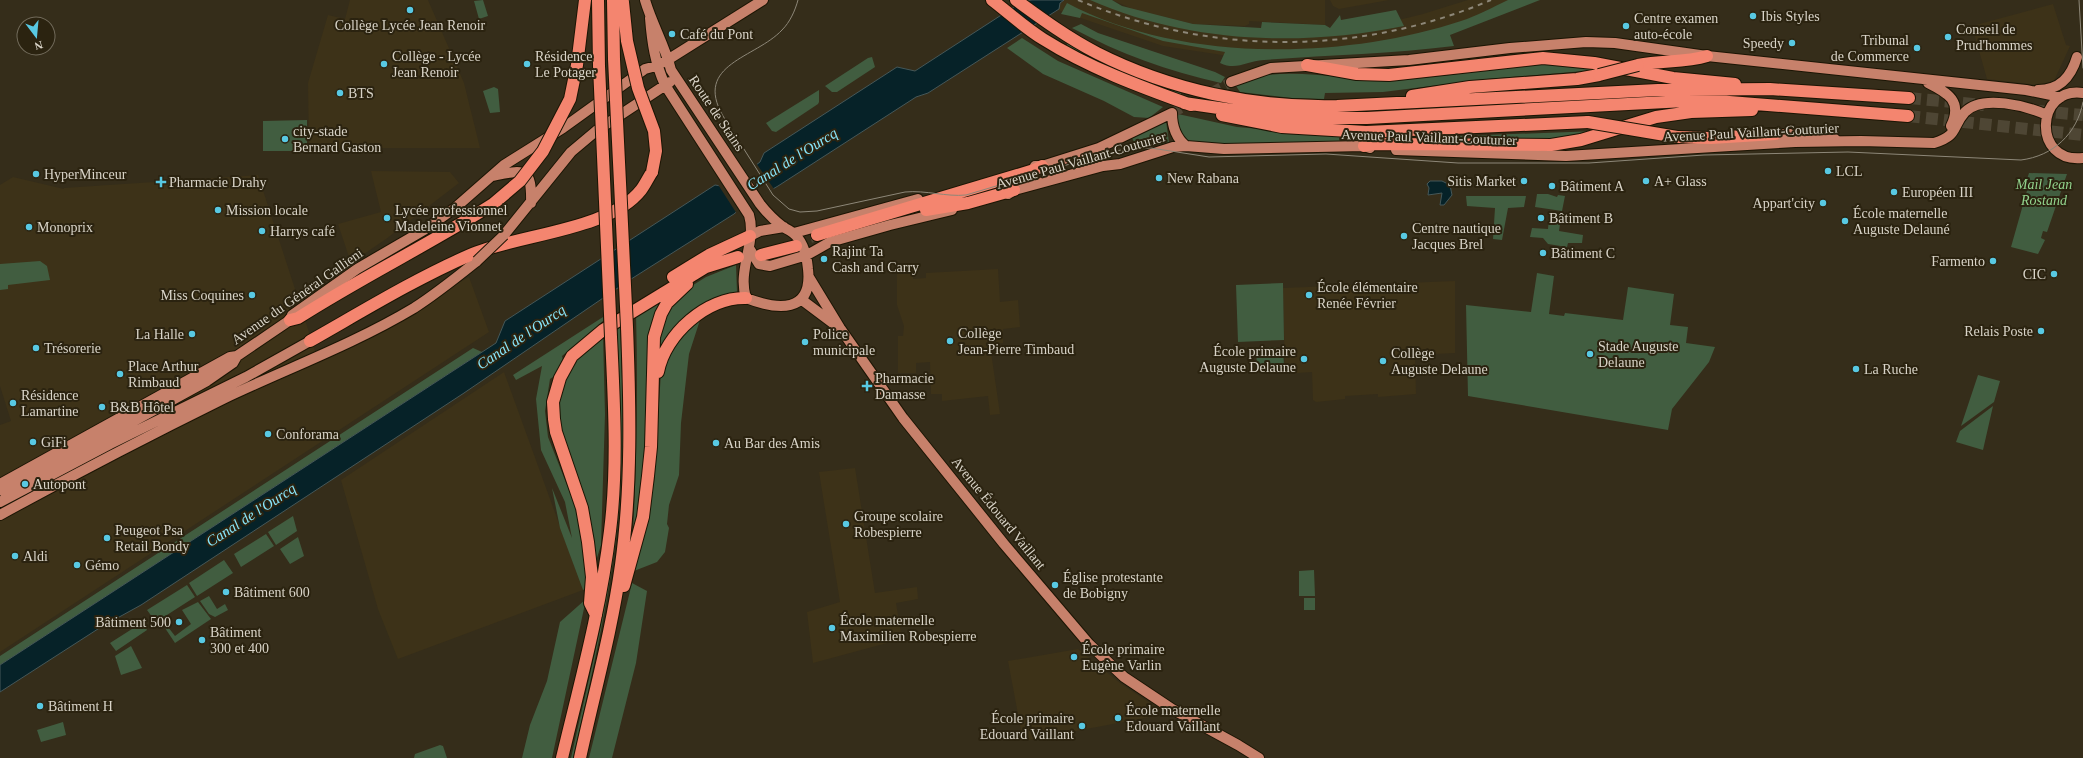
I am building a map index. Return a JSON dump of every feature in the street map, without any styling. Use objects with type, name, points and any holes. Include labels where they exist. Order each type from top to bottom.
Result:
[{"type":"highway","points":[[290,320],[298,318],[360,279],[457,227],[493,204],[520,182],[543,150],[570,99],[577,65],[585,0]]},
{"type":"highway","points":[[562,758],[604,578],[612,509],[614,446],[607,334],[598,0]]},
{"type":"highway","points":[[580,758],[616,594],[627,509],[630,412],[614,67],[613,0]]},
{"type":"highway","points":[[310,340],[436,270],[472,254],[510,241],[598,219],[624,205],[641,191],[652,172],[656,151],[654,131],[638,88],[627,42],[623,0]]},
{"type":"highway","points":[[992,0],[1043,39],[1095,67],[1138,86],[1184,103],[1212,113],[1248,122],[1332,131],[1424,131],[1588,122],[1676,137],[1711,138],[1775,134]]},
{"type":"highway","points":[[1016,0],[1054,28],[1097,53],[1146,74],[1186,87],[1249,101],[1304,107],[1351,106],[1658,90],[1770,89],[1909,98]]},
{"type":"highway","points":[[1351,106],[1470,87],[1577,79],[1638,65],[1661,61],[1690,61],[1707,56]]},
{"type":"highway","points":[[1307,65],[1357,74],[1389,74],[1522,60],[1569,60],[1673,78],[1721,82],[1770,89]]},
{"type":"highway","points":[[1184,103],[1260,114],[1308,118],[1367,118],[1704,100],[1908,116]]},
{"type":"highway","points":[[1364,146],[1373,144],[1472,143],[1551,145],[1582,140],[1656,117],[1691,112],[1798,107]]},
{"type":"highway","points":[[1014,190],[968,203],[907,214],[818,237],[1034,170],[1042,166]]},
{"type":"highway","points":[[607,334],[606,324],[692,264],[794,240]]},
{"type":"highway","points":[[596,615],[590,603],[592,577],[582,508],[556,432],[553,402],[560,378],[572,356],[706,267],[738,260],[689,282],[673,297],[661,314],[654,337],[652,447],[643,518],[624,585],[616,594]]},
{"type":"highway","points":[[652,400],[656,393],[657,373],[662,357],[669,343],[678,332],[718,302],[734,298],[746,298]]},
{"type":"main road","points":[[645,0],[650,18]]},
{"type":"main road","name":"Avenue du Général Gallieni","points":[[0,484],[230,357],[237,356],[290,320],[292,315],[322,292],[357,269],[424,230],[455,208],[491,176],[520,154],[563,128],[645,69],[656,66],[668,59],[763,0]]},
{"type":"main road","name":"Route de Stains","points":[[650,18],[674,74],[760,204],[768,215],[784,227],[794,240]]},
{"type":"main road","name":"Route de Stains","points":[[650,18],[652,46],[656,66],[665,85],[747,212],[752,226],[755,248]]},
{"type":"main road","points":[[1231,82],[1271,68],[1409,60],[1562,42],[1615,43],[1707,56],[1924,80],[2026,90],[2047,90],[2061,84],[2071,73],[2077,57]]},
{"type":"main road","points":[[0,515],[101,460],[414,308],[446,286],[477,261],[504,235],[571,152],[596,132],[665,85],[674,74],[656,66]]},
{"type":"main road","points":[[1905,142],[1914,137],[1930,138],[1942,135],[1951,126],[1955,118],[1956,109],[1950,96],[1924,80]]},
{"type":"main road","points":[[2026,90],[2061,97]]},
{"type":"main road","points":[[2083,93],[2073,93],[2061,97],[2052,105],[2047,115],[2046,134],[2054,148],[2066,157],[2083,158]]},
{"type":"main road","name":"Avenue Paul Vaillant-Couturier","points":[[755,248],[759,264],[765,266],[807,255],[830,242],[890,225],[985,202],[1005,196],[1014,190],[1103,166],[1120,164],[1164,150],[1186,146],[1224,149],[1364,146],[1374,149],[1566,156],[1838,141],[1934,143],[1944,140],[1956,129],[1966,112],[1979,104],[2028,107],[2047,115]]},
{"type":"main road","name":"Avenue Paul Vaillant-Couturier","points":[[794,240],[1031,166],[1042,166],[1099,148],[1172,113],[1172,125],[1178,140],[1186,146]]},
{"type":"main road","points":[[1775,134],[1829,134],[1838,141]]},
{"type":"main road","points":[[491,176],[521,172],[529,176],[532,182],[531,203]]},
{"type":"main road","points":[[784,227],[760,231],[755,248],[746,257],[743,287],[746,298],[763,305],[788,306],[802,300],[807,292],[809,277],[807,255],[794,240]]},
{"type":"main road","name":"Avenue Édouard Vaillant","points":[[809,277],[840,328],[903,418],[1004,544],[1088,644],[1124,677],[1172,709],[1259,758]]},
{"type":"main road","name":"Avenue Édouard Vaillant","points":[[802,300],[840,328]]},
{"type":"main road","points":[[225,399],[304,350],[310,340]]},
{"type":"main road","points":[[0,494],[246,377],[310,340]]},
{"type":"main road","points":[[0,502],[50,471],[207,381],[233,363],[237,356]]},
{"type":"shaded area","name":"Collège - Lycée Jean Renoir","points":[[350,0],[428,0],[464,83],[480,148],[309,148],[308,83],[328,15],[345,19]]},
{"type":"shaded area","points":[[1037,0],[1101,0],[1203,28],[1335,30],[1378,25],[1423,14],[1468,0],[1521,0],[1418,37],[1274,58],[1222,55],[1163,46],[1063,12]]},
{"type":"shaded area","points":[[1112,0],[1325,0],[1325,25],[1249,21],[1249,24],[1245,26],[1193,24],[1133,9]]},
{"type":"shaded area","points":[[1330,0],[1389,0],[1339,9],[1333,6]]},
{"type":"shaded area","points":[[2053,4],[2066,45],[2070,46],[2054,81],[2038,85],[1987,79],[1972,26]]},
{"type":"shaded area","name":"Lycée professionnel Madeleine Vionnet","points":[[371,171],[450,172],[459,183],[386,239],[351,263],[338,224],[381,212]]},
{"type":"shaded area","points":[[258,175],[319,363],[469,277],[489,332],[0,652],[0,425],[11,421],[0,386],[0,185],[13,177],[64,189]]},
{"type":"shaded area","name":"Collège Jean-Pierre Timbaud","points":[[897,269],[913,269],[913,279],[926,278],[926,273],[998,269],[1000,302],[1018,300],[1020,327],[1003,329],[1003,343],[990,345],[1000,414],[990,415],[988,396],[942,401],[942,394],[931,394],[930,362],[916,363],[916,373],[898,373],[898,336],[903,336],[904,326],[897,305]]},
{"type":"shaded area","points":[[1455,281],[1455,353],[1415,355],[1416,394],[1378,397],[1378,394],[1345,396],[1345,399],[1316,402],[1313,400],[1312,372],[1297,373],[1292,368],[1285,373],[1283,288]]},
{"type":"shaded area","points":[[504,372],[583,590],[398,659],[378,609],[341,480]]},
{"type":"shaded area","name":"Groupe scolaire Robespierre","points":[[855,468],[875,593],[917,587],[918,599],[896,603],[902,639],[813,663],[807,612],[840,602],[819,472]]},
{"type":"shaded area","points":[[1078,649],[1120,683],[1153,705],[1155,716],[1023,741],[1008,661]]},
{"type":"green space","points":[[483,0],[488,16],[479,19],[474,1]]},
{"type":"green space","points":[[1090,0],[1112,0],[1122,6],[1193,24],[1261,28],[1262,22],[1325,25],[1330,28],[1340,15],[1341,20],[1396,10],[1404,26],[1365,33],[1325,37],[1245,37],[1205,33],[1166,25],[1127,14]]},
{"type":"green space","points":[[1508,0],[1540,0],[1450,35],[1454,46],[1383,53],[1264,60],[1237,66],[1220,63],[1225,52],[1163,41],[1082,13],[1080,18],[1061,14],[1067,3],[1111,23],[1160,37],[1210,45],[1262,49],[1314,48],[1365,43],[1415,34],[1467,19]]},
{"type":"green space","points":[[1081,24],[1098,33],[1215,72],[1225,77],[1221,83],[1182,73],[1145,61],[1108,46],[1072,28]]},
{"type":"green space","points":[[1022,38],[1058,61],[1163,107],[1149,118],[1134,117],[1104,101],[1043,74],[1007,48]]},
{"type":"green space","points":[[1068,43],[1181,92],[1181,95],[1121,74],[1066,46]]},
{"type":"green space","points":[[872,57],[875,67],[837,92],[832,92],[825,86],[868,58]]},
{"type":"green space","points":[[1553,64],[1587,67],[1596,70],[1487,79],[1383,92],[1325,93],[1324,99],[1292,98],[1240,92],[1236,86],[1267,75],[1302,74],[1390,80],[1425,78]]},
{"type":"green space","points":[[494,87],[498,89],[500,112],[490,113],[483,91]]},
{"type":"green space","points":[[819,90],[818,104],[776,132],[772,131],[766,123]]},
{"type":"green space","points":[[1178,114],[1237,127],[1376,139],[1597,131],[1554,141],[1460,138],[1204,146],[1187,140],[1182,136],[1177,127]]},
{"type":"green space","name":"city-stade Bernard Gaston","points":[[307,120],[307,151],[263,151],[263,121]]},
{"type":"green space","points":[[1166,121],[1169,142],[1158,145],[1135,144],[1132,138]]},
{"type":"green space","name":"Mail Jean Rostand","points":[[2029,173],[2067,174],[2047,232],[2043,231],[2041,238],[2045,240],[2038,254],[2011,247],[2030,180],[2027,179]]},
{"type":"green space","points":[[1537,194],[1548,194],[1557,197],[1558,195],[1565,196],[1562,211],[1535,207]]},
{"type":"green space","points":[[1466,196],[1526,196],[1524,207],[1508,208],[1502,240],[1493,239],[1495,208],[1467,206]]},
{"type":"green space","points":[[1549,218],[1555,219],[1555,223],[1560,224],[1559,231],[1583,235],[1582,243],[1568,243],[1567,247],[1548,244],[1543,238],[1530,237],[1532,228],[1548,229]]},
{"type":"green space","points":[[40,261],[47,266],[50,280],[8,285],[8,289],[0,290],[0,264]]},
{"type":"green space","points":[[736,265],[737,292],[711,302],[691,314],[673,330],[657,351],[660,324],[682,292],[706,277]]},
{"type":"green space","name":"Stade Auguste Delaune","points":[[1537,273],[1554,276],[1549,314],[1564,316],[1565,313],[1623,320],[1628,287],[1674,294],[1670,325],[1688,327],[1686,343],[1715,347],[1709,362],[1672,409],[1668,430],[1468,396],[1466,305],[1531,312]]},
{"type":"green space","points":[[1283,283],[1284,340],[1238,342],[1236,285]]},
{"type":"green space","points":[[673,291],[662,305],[650,400],[640,509],[633,531],[637,422],[636,314]]},
{"type":"green space","points":[[603,317],[603,321],[562,356],[565,368],[603,335],[605,414],[601,545],[596,561],[588,509],[558,420],[557,400],[565,369],[550,379],[545,411],[548,437],[576,508],[583,536],[587,588],[583,590],[560,528],[552,488],[572,538],[565,502],[541,450],[536,399],[542,366],[516,380],[513,375]]},
{"type":"green space","points":[[700,320],[689,354],[681,423],[679,475],[669,505],[667,524],[669,528],[665,552],[657,562],[634,571],[654,483],[661,372],[678,340]]},
{"type":"green space","points":[[620,325],[623,460],[620,504],[612,568],[601,632],[573,758],[571,758],[600,630],[613,553],[620,470],[620,386],[617,331]]},
{"type":"green space","points":[[1267,347],[1283,348],[1284,366],[1275,366],[1273,368],[1257,367],[1256,349],[1266,349]]},
{"type":"green space","points":[[473,348],[482,352],[0,665],[0,656]]},
{"type":"green space","points":[[1978,375],[2000,381],[1994,402],[1961,426]]},
{"type":"green space","points":[[1993,406],[1983,450],[1956,442],[1960,431]]},
{"type":"green space","points":[[293,516],[297,531],[276,545],[268,532]]},
{"type":"green space","points":[[266,534],[274,546],[241,567],[234,554]]},
{"type":"green space","points":[[298,537],[304,556],[290,564],[280,549]]},
{"type":"green space","points":[[224,560],[233,573],[197,596],[189,583]]},
{"type":"green space","points":[[1314,570],[1315,596],[1299,596],[1299,571]]},
{"type":"green space","points":[[632,583],[647,591],[636,663],[612,758],[589,758]]},
{"type":"green space","points":[[187,585],[195,597],[156,622],[147,610]]},
{"type":"green space","points":[[209,596],[217,609],[225,604],[228,610],[215,617],[209,614],[200,601]]},
{"type":"green space","points":[[1304,598],[1315,598],[1315,610],[1304,610]]},
{"type":"green space","points":[[586,599],[552,758],[522,758],[530,725],[547,681],[560,622]]},
{"type":"green space","points":[[198,602],[211,619],[175,643],[163,625],[168,620],[168,627],[175,636],[191,624],[182,610]]},
{"type":"green space","points":[[143,622],[147,630],[116,651],[110,643]]},
{"type":"green space","points":[[131,646],[142,668],[121,675],[115,656]]},
{"type":"green space","points":[[63,722],[66,735],[41,742],[37,730]]},
{"type":"green space","points":[[440,745],[443,746],[447,758],[414,758],[415,754]]},
{"type":"water","name":"Canal de l'Ourcq","points":[[1064,0],[1060,3],[1059,9],[928,93],[916,97],[778,186],[742,207],[734,214],[628,281],[464,393],[141,605],[101,627],[0,692],[0,665],[496,343],[505,321],[715,185],[727,187],[760,162],[764,153],[897,67],[915,71],[1023,1]]},
{"type":"water","points":[[1430,181],[1442,181],[1450,185],[1452,195],[1444,205],[1440,205],[1442,193],[1428,195],[1429,188],[1427,184]]},
{"type":"pier","points":[[756,163],[774,189],[743,208],[737,214],[717,183],[726,185]]},
{"type":"tunnel","points":[[1172,113],[1231,82]]},
{"type":"tunnel","points":[[1909,98],[1984,105]]},
{"type":"tunnel","points":[[2038,111],[2083,115]]},
{"type":"tunnel","points":[[1908,116],[2083,135]]},
{"type":"tunnel","points":[[793,242],[817,235]]},
{"type":"tram line","points":[[798,0],[792,16],[782,30],[771,40],[732,64],[722,73],[716,85],[716,99],[723,116],[773,195],[789,209],[800,212],[817,211],[905,192],[966,195],[1110,152],[1133,148],[1151,148],[1209,157],[1326,154],[1458,163],[1589,163],[1704,155],[1848,152],[2021,160],[2033,158],[2043,154],[2062,142],[2075,124],[2080,114],[2083,102]]},
{"type":"tram line","points":[[2079,0],[2083,68]]},
{"type":"railway","points":[[1078,0],[1129,18],[1180,32],[1232,39],[1285,42],[1337,39],[1389,32],[1441,18],[1491,0]]},
{"type":"place","name":"Collège Lycée Jean Renoir","points":[[410,10]]},
{"type":"place","name":"Ibis Styles","points":[[1753,16]]},
{"type":"place","name":"Centre examen auto-école","points":[[1626,26]]},
{"type":"place","name":"Café du Pont","points":[[672,34]]},
{"type":"place","name":"Conseil de Prud'hommes","points":[[1948,37]]},
{"type":"place","name":"Speedy","points":[[1792,43]]},
{"type":"place","name":"Tribunal de Commerce","points":[[1917,48]]},
{"type":"place","name":"Collège - Lycée Jean Renoir","points":[[384,64]]},
{"type":"place","name":"Résidence Le Potager","points":[[527,64]]},
{"type":"place","name":"BTS","points":[[340,93]]},
{"type":"place","name":"city-stade Bernard Gaston","points":[[285,139]]},
{"type":"place","name":"LCL","points":[[1828,171]]},
{"type":"place","name":"HyperMinceur","points":[[36,174]]},
{"type":"place","name":"New Rabana","points":[[1159,178]]},
{"type":"place","name":"Sitis Market","points":[[1524,181]]},
{"type":"place","name":"A+ Glass","points":[[1646,181]]},
{"type":"place","name":"Pharmacie Drahy","points":[[161,182]]},
{"type":"place","name":"Bâtiment A","points":[[1552,186]]},
{"type":"place","name":"Européen III","points":[[1894,192]]},
{"type":"place","name":"Appart'city","points":[[1823,203]]},
{"type":"place","name":"Mission locale","points":[[218,210]]},
{"type":"place","name":"Lycée professionnel Madeleine Vionnet","points":[[387,218]]},
{"type":"place","name":"Bâtiment B","points":[[1541,218]]},
{"type":"place","name":"École maternelle Auguste Delauné","points":[[1845,221]]},
{"type":"place","name":"Monoprix","points":[[29,227]]},
{"type":"place","name":"Harrys café","points":[[262,231]]},
{"type":"place","name":"Centre nautique Jacques Brel","points":[[1404,236]]},
{"type":"place","name":"Bâtiment C","points":[[1543,253]]},
{"type":"place","name":"Rajint Ta Cash and Carry","points":[[824,259]]},
{"type":"place","name":"Farmento","points":[[1993,261]]},
{"type":"place","name":"CIC","points":[[2054,274]]},
{"type":"place","name":"Miss Coquines","points":[[252,295]]},
{"type":"place","name":"École élémentaire Renée Février","points":[[1309,295]]},
{"type":"place","name":"Relais Poste","points":[[2041,331]]},
{"type":"place","name":"La Halle","points":[[192,334]]},
{"type":"place","name":"Collège Jean-Pierre Timbaud","points":[[950,341]]},
{"type":"place","name":"Police municipale","points":[[805,342]]},
{"type":"place","name":"Trésorerie","points":[[36,348]]},
{"type":"place","name":"Stade Auguste Delaune","points":[[1590,354]]},
{"type":"place","name":"École primaire Auguste Delaune","points":[[1304,359]]},
{"type":"place","name":"Collège Auguste Delaune","points":[[1383,361]]},
{"type":"place","name":"La Ruche","points":[[1856,369]]},
{"type":"place","name":"Place Arthur Rimbaud","points":[[120,374]]},
{"type":"place","name":"Pharmacie Damasse","points":[[867,386]]},
{"type":"place","name":"Résidence Lamartine","points":[[13,403]]},
{"type":"place","name":"B&B Hôtel","points":[[102,407]]},
{"type":"place","name":"Conforama","points":[[268,434]]},
{"type":"place","name":"GiFi","points":[[33,442]]},
{"type":"place","name":"Au Bar des Amis","points":[[716,443]]},
{"type":"place","name":"Autopont","points":[[25,484]]},
{"type":"place","name":"Groupe scolaire Robespierre","points":[[846,524]]},
{"type":"place","name":"Peugeot Psa Retail Bondy","points":[[107,538]]},
{"type":"place","name":"Aldi","points":[[15,556]]},
{"type":"place","name":"Gémo","points":[[77,565]]},
{"type":"place","name":"Église protestante de Bobigny","points":[[1055,585]]},
{"type":"place","name":"Bâtiment 600","points":[[226,592]]},
{"type":"place","name":"Bâtiment 500","points":[[179,622]]},
{"type":"place","name":"École maternelle Maximilien Robespierre","points":[[832,628]]},
{"type":"place","name":"Bâtiment 300 et 400","points":[[202,640]]},
{"type":"place","name":"École primaire Eugène Varlin","points":[[1074,657]]},
{"type":"place","name":"Bâtiment H","points":[[40,706]]},
{"type":"place","name":"École maternelle Edouard Vaillant","points":[[1118,718]]},
{"type":"place","name":"École primaire Edouard Vaillant","points":[[1082,726]]}]
